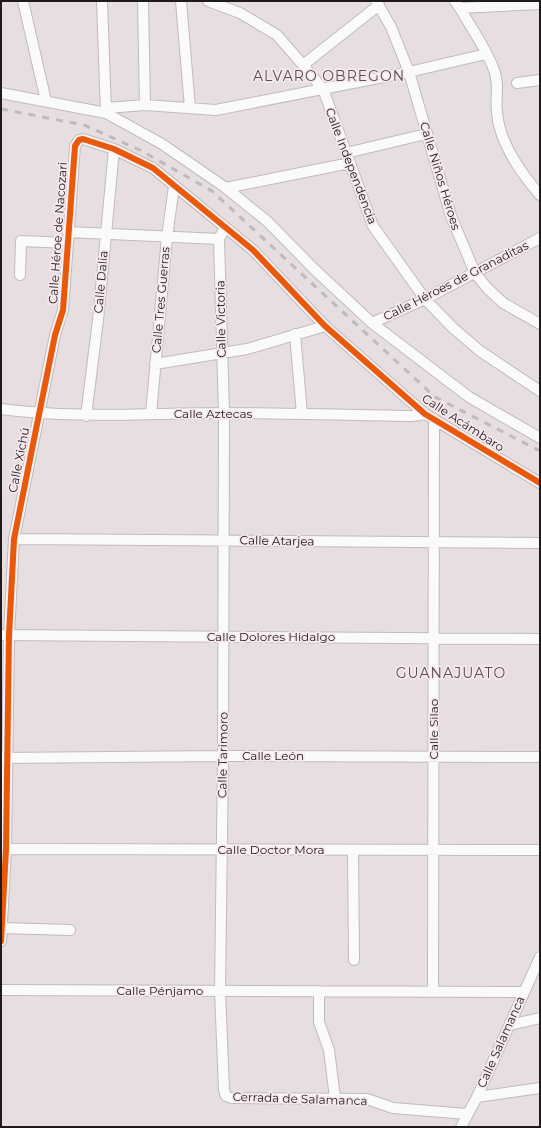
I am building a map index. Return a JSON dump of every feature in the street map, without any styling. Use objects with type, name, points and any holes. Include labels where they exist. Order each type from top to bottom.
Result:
[{"type":"street","points":[[23,1],[46,101]]},
{"type":"street","points":[[102,1],[106,110]]},
{"type":"street","points":[[143,1],[145,105]]},
{"type":"street","points":[[182,1],[190,108]]},
{"type":"street","name":"Calle Independencia","points":[[208,1],[240,13],[277,35],[303,64],[323,89],[373,226],[425,299],[453,328],[480,351],[540,391]]},
{"type":"street","points":[[303,64],[378,3]]},
{"type":"street","name":"Calle Niños Héroes","points":[[378,3],[391,27],[409,72],[451,216],[475,273],[487,288],[503,303],[540,324]]},
{"type":"street","points":[[540,4],[457,5],[494,69],[499,86],[497,112],[503,137],[525,177],[540,195]]},
{"type":"street","points":[[1,93],[106,110],[145,105],[216,110],[409,72],[486,54]]},
{"type":"street","points":[[517,83],[540,80]]},
{"type":"street","points":[[106,110],[162,144],[226,188],[268,222],[315,270],[372,323],[469,397],[540,438]]},
{"type":"street","points":[[346,153],[426,134]]},
{"type":"street","name":"Calle Acámbaro","points":[[76,146],[79,140],[83,139],[114,149],[153,168],[253,250],[325,326],[424,414],[477,447],[540,483]]},
{"type":"street","name":"Calle Héroe de Nacozari","points":[[40,414],[55,335],[63,310],[76,146]]},
{"type":"street","name":"Calle Dalia","points":[[86,416],[98,320],[114,149]]},
{"type":"street","points":[[226,188],[350,163]]},
{"type":"street","name":"Calle Tres Guerras","points":[[151,414],[167,237],[174,186]]},
{"type":"street","name":"Calle Victoria","points":[[224,413],[219,239],[225,227]]},
{"type":"street","points":[[68,232],[219,239]]},
{"type":"street","name":"Calle Héroes de Granaditas","points":[[372,323],[425,299],[540,238]]},
{"type":"street","points":[[20,275],[21,241],[68,243]]},
{"type":"street","points":[[155,364],[247,349],[325,326]]},
{"type":"street","points":[[295,334],[302,414]]},
{"type":"street","name":"Calle Aztecas","points":[[1,409],[40,414],[86,416],[224,413],[412,416],[424,414]]},
{"type":"street","name":"Calle Tarimoro","points":[[224,413],[224,636],[220,991],[224,1090],[226,1096]]},
{"type":"street","name":"Calle Xichú","points":[[1,941],[4,849],[5,635],[14,539],[40,414]]},
{"type":"street","name":"Calle Silao","points":[[434,419],[434,992]]},
{"type":"street","name":"Calle Atarjea","points":[[14,539],[540,543]]},
{"type":"street","name":"Calle Dolores Hidalgo","points":[[5,635],[540,639]]},
{"type":"street","name":"Calle León","points":[[4,758],[223,756],[540,757]]},
{"type":"street","name":"Calle Doctor Mora","points":[[4,849],[540,850]]},
{"type":"street","points":[[353,850],[354,960]]},
{"type":"street","points":[[2,928],[70,930]]},
{"type":"street","name":"Calle Salamanca","points":[[461,1127],[477,1097],[540,957]]},
{"type":"street","name":"Calle Pénjamo","points":[[1,990],[524,992]]},
{"type":"street","points":[[319,991],[319,1022],[329,1050],[335,1098]]},
{"type":"street","points":[[510,1025],[540,1018]]},
{"type":"street","points":[[477,1097],[540,1088]]},
{"type":"street","name":"Cerrada de Salamanca","points":[[226,1096],[367,1099],[393,1108],[467,1114]]},
{"type":"railway","points":[[1,109],[84,125],[140,150],[212,191],[435,397],[540,451]]},
{"type":"cycle path","points":[[1,941],[6,849],[9,635],[14,539],[55,335],[63,310],[75,146],[79,140],[83,139],[114,149],[153,168],[253,250],[325,326],[425,414],[540,483]]},
{"type":"district","name":"ALVARO OBREGON","points":[[329,76]]},
{"type":"district","name":"GUANAJUATO","points":[[451,673]]}]
